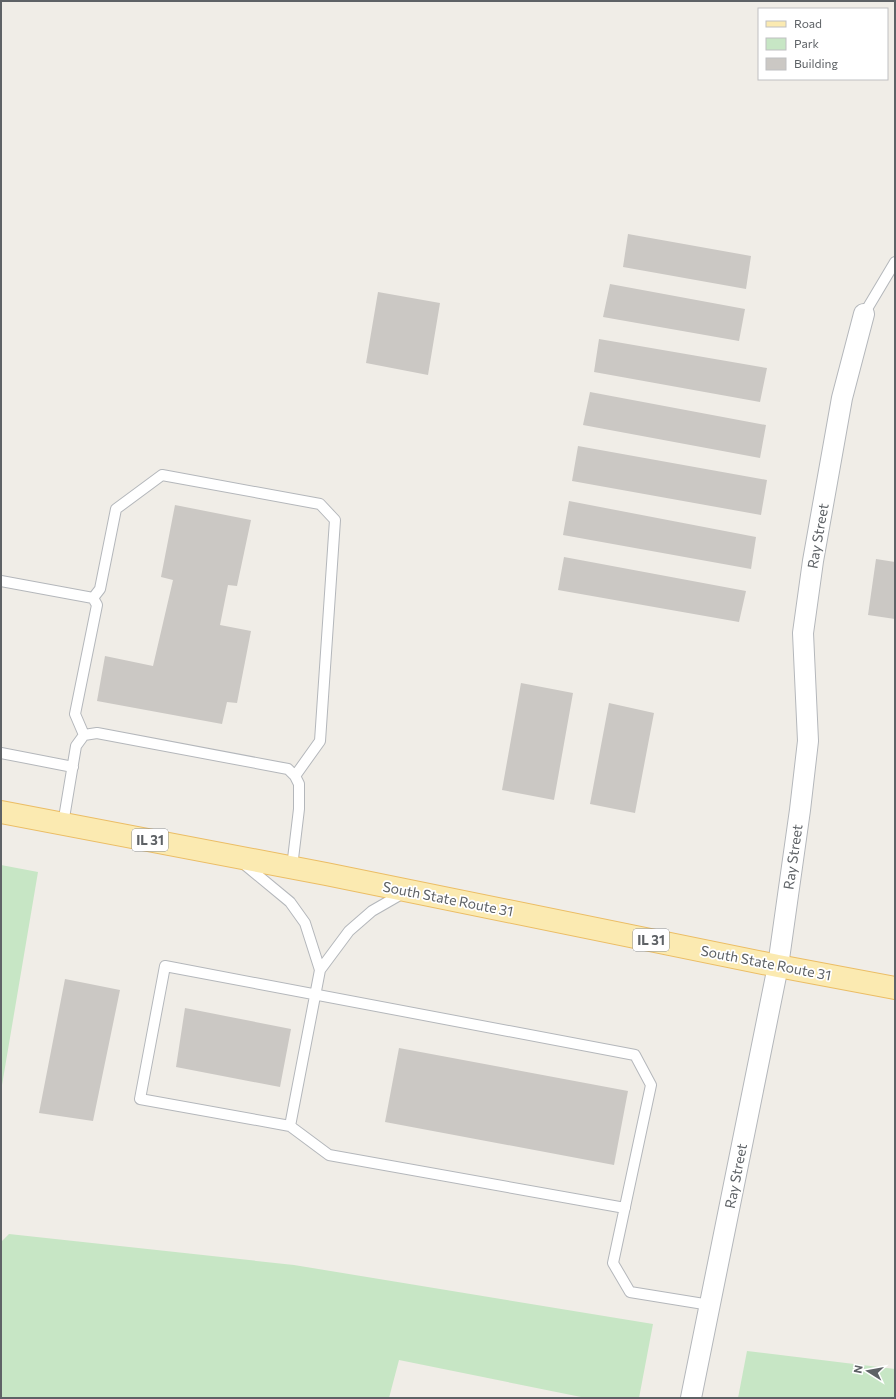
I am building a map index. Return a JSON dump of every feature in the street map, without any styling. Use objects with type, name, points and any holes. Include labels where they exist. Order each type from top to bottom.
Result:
[{"type":"main road","name":"South State Route 31","points":[[1,812],[292,867],[778,966],[895,988]]},
{"type":"street","name":"Ray Street","points":[[691,1398],[778,966],[808,741],[802,634],[813,561],[842,398],[864,314]]},
{"type":"lane","points":[[864,314],[895,262]]},
{"type":"lane","points":[[93,598],[100,589],[116,509],[162,475],[320,504],[335,520],[320,741],[295,776]]},
{"type":"lane","points":[[1,581],[93,598],[97,605],[75,714],[84,735]]},
{"type":"lane","points":[[63,824],[76,746],[84,735],[97,733],[280,767],[288,769],[300,784],[299,809],[292,867]]},
{"type":"lane","points":[[1,753],[73,766]]},
{"type":"lane","points":[[237,857],[290,902],[306,923],[320,970]]},
{"type":"lane","points":[[290,1126],[314,994],[320,970],[349,931],[372,911],[406,891]]},
{"type":"lane","points":[[624,1208],[329,1155],[290,1126],[140,1099],[165,966],[635,1055],[651,1085],[613,1263],[630,1292],[710,1305]]},
{"type":"green space","points":[[1,865],[38,872],[1,1091]]},
{"type":"green space","points":[[9,1234],[294,1265],[653,1324],[639,1398],[586,1398],[399,1360],[389,1398],[1,1398],[1,1242]]},
{"type":"green space","points":[[747,1351],[895,1369],[895,1398],[738,1398]]},
{"type":"building","points":[[628,234],[751,256],[746,289],[623,267]]},
{"type":"building","points":[[610,284],[745,309],[739,341],[603,317]]},
{"type":"building","points":[[378,292],[440,303],[428,375],[366,363]]},
{"type":"building","points":[[599,339],[767,368],[760,402],[594,372]]},
{"type":"building","points":[[590,392],[766,425],[760,458],[583,425]]},
{"type":"building","points":[[578,446],[767,480],[761,515],[572,481]]},
{"type":"building","points":[[569,501],[756,537],[751,569],[563,535]]},
{"type":"building","points":[[175,505],[251,520],[237,586],[228,585],[220,625],[251,631],[237,703],[227,702],[222,724],[97,701],[105,656],[153,666],[173,580],[161,577]]},
{"type":"building","points":[[564,557],[746,591],[739,622],[558,590]]},
{"type":"building","points":[[876,559],[895,562],[895,619],[868,615]]},
{"type":"building","points":[[521,683],[573,693],[554,800],[502,790]]},
{"type":"building","points":[[609,703],[654,713],[635,813],[590,804]]},
{"type":"building","points":[[65,979],[120,990],[93,1121],[39,1113]]},
{"type":"building","points":[[185,1008],[291,1029],[280,1087],[176,1067]]},
{"type":"building","points":[[399,1048],[628,1091],[614,1165],[385,1122]]}]
